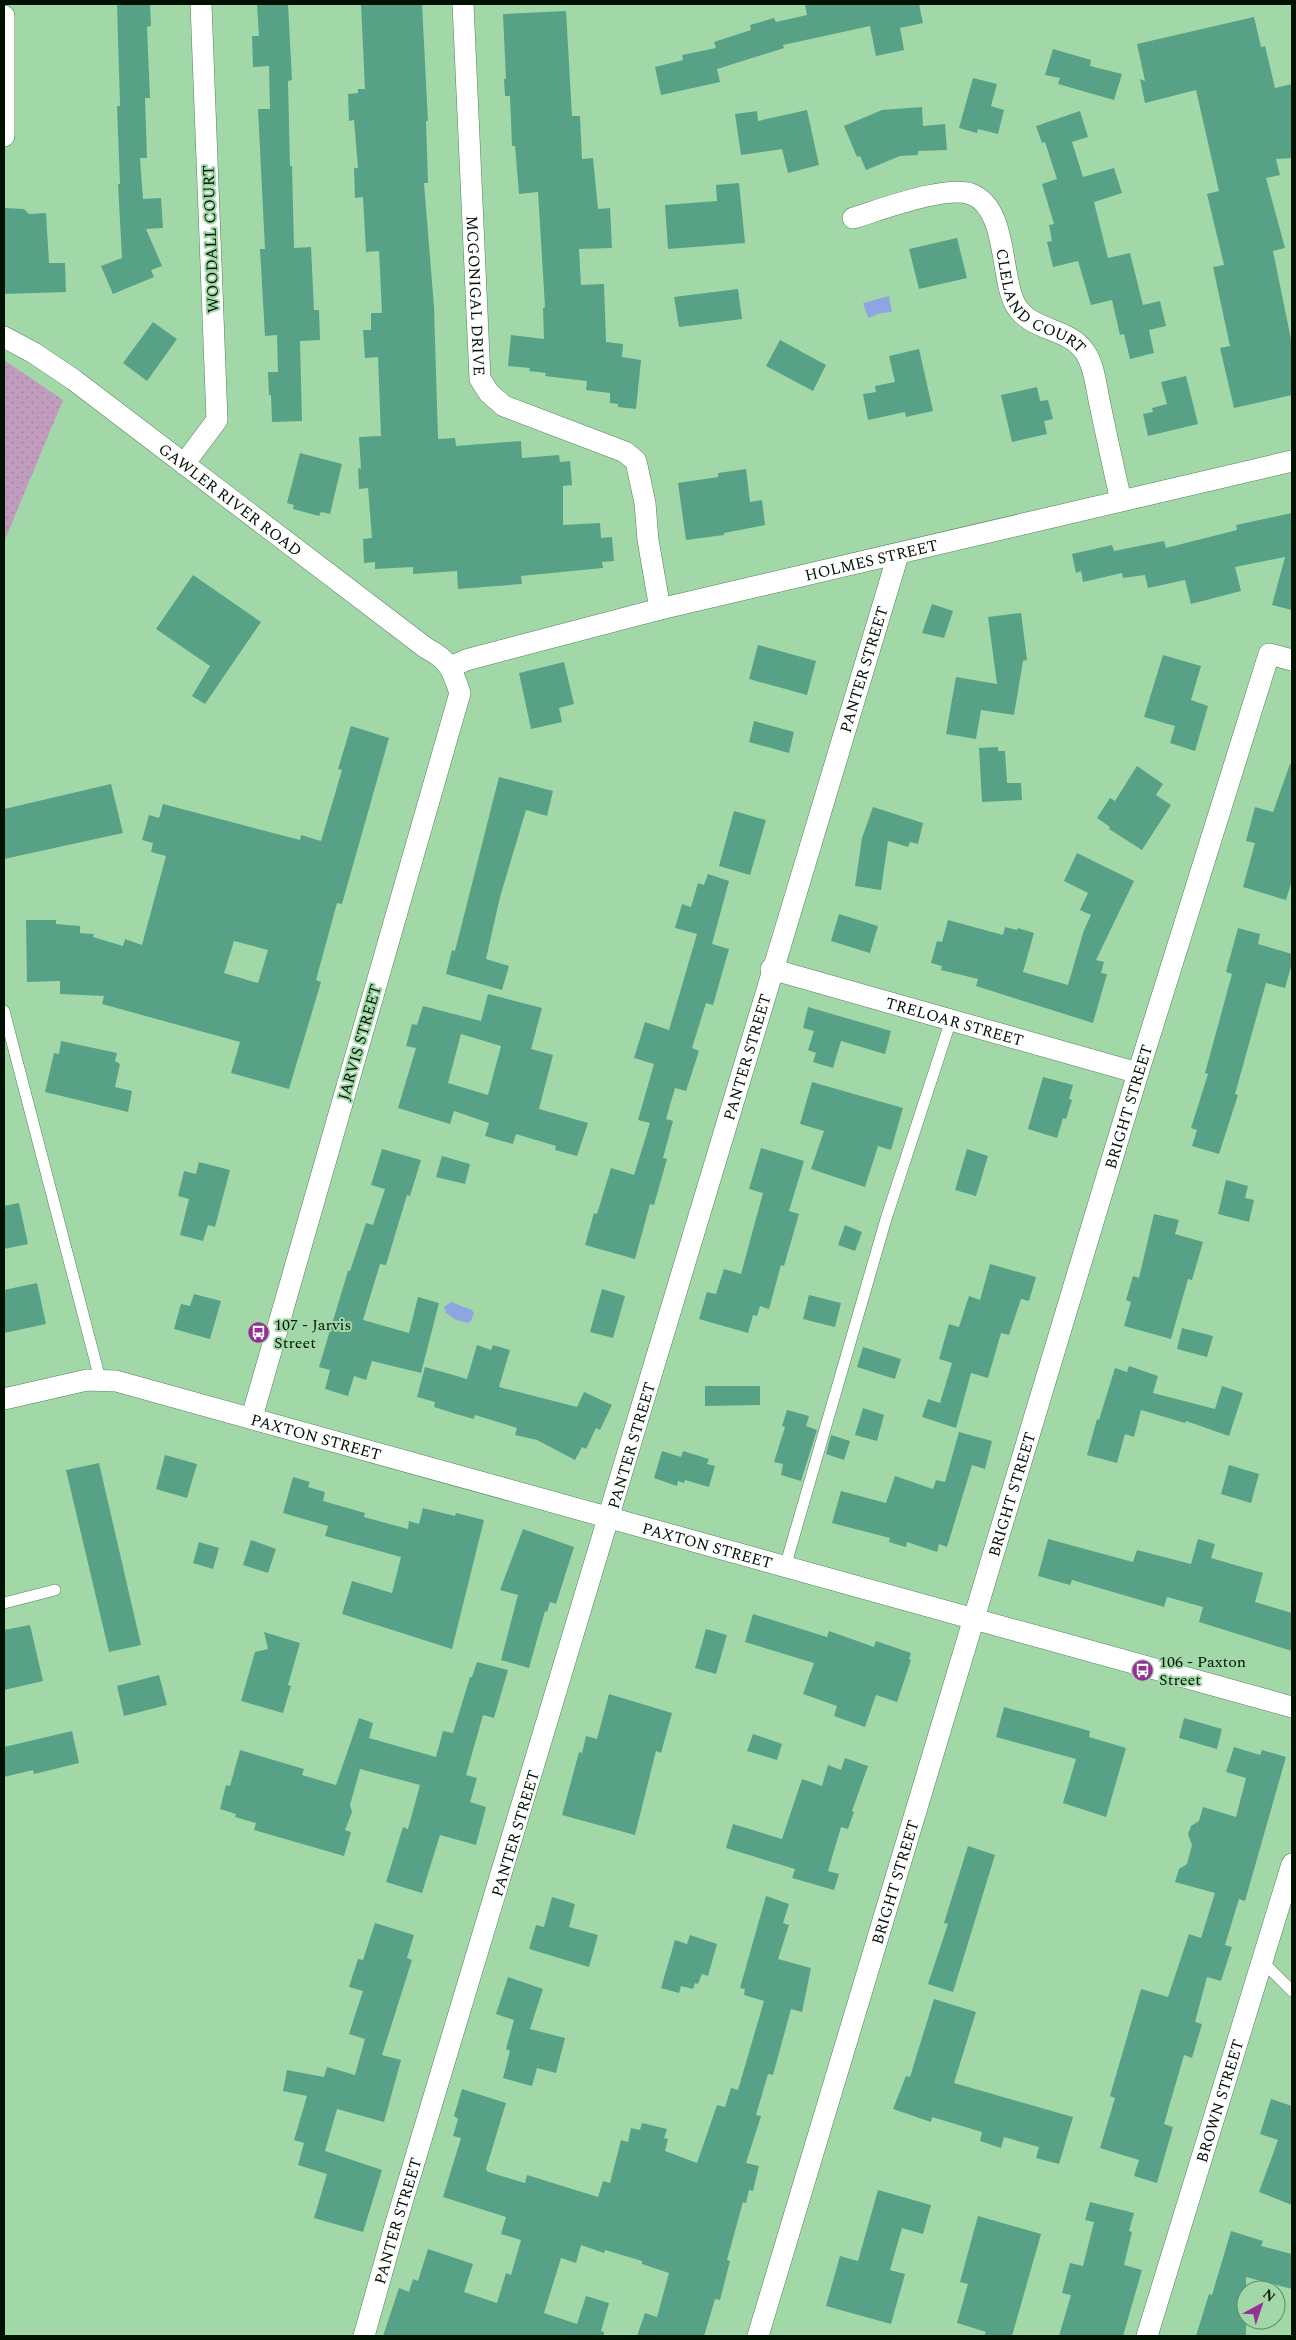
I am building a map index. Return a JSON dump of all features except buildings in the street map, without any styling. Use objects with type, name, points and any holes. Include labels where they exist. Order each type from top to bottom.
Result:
[{"type":"street","name":"WOODALL COURT","points":[[184,464],[217,420],[201,4]]},
{"type":"street","name":"MCGONIGAL DRIVE","points":[[463,4],[480,378],[488,393],[504,406],[625,452],[636,462],[645,503],[648,540],[660,608]]},
{"type":"street","points":[[4,16],[4,136]]},
{"type":"street","name":"CLELAND COURT","points":[[853,218],[926,196],[958,192],[972,195],[982,203],[998,227],[1015,304],[1023,315],[1037,325],[1065,336],[1085,352],[1094,377],[1121,500]]},
{"type":"street","name":"GAWLER RIVER ROAD","points":[[4,337],[34,353],[74,380],[418,642],[437,654],[451,667]]},
{"type":"street","name":"HOLMES STREET","points":[[451,667],[466,660],[660,608],[898,555],[1121,500],[1292,461]]},
{"type":"street","name":"PANTER STREET","points":[[364,2336],[395,2226],[610,1518],[771,969],[898,555]]},
{"type":"street","name":"BRIGHT STREET","points":[[758,2336],[1138,1073],[1269,654],[1292,660]]},
{"type":"street","name":"JARVIS STREET","points":[[252,1417],[460,693],[451,667]]},
{"type":"street","name":"TRELOAR STREET","points":[[771,969],[1138,1073]]},
{"type":"street","name":"PAXTON STREET","points":[[4,1399],[86,1380],[100,1379],[252,1417],[974,1620],[1292,1707]]},
{"type":"street","name":"BROWN STREET","points":[[1147,2336],[1292,1864]]},
{"type":"lane","points":[[4,1011],[100,1379]]},
{"type":"lane","points":[[785,1567],[886,1219],[951,1020]]},
{"type":"lane","points":[[4,1603],[55,1590]]},
{"type":"lane","points":[[1262,1961],[1292,1991]]},
{"type":"shaded area","points":[[4,360],[63,400],[4,542]]},
{"type":"water","points":[[889,296],[892,312],[881,313],[868,318],[863,303]]},
{"type":"water","points":[[451,1302],[472,1310],[474,1313],[471,1321],[468,1323],[456,1320],[446,1313],[444,1307]]},
{"type":"place","name":"107 - Jarvis Street","points":[[258,1333]]},
{"type":"place","name":"106 - Paxton Street","points":[[1143,1670]]}]
